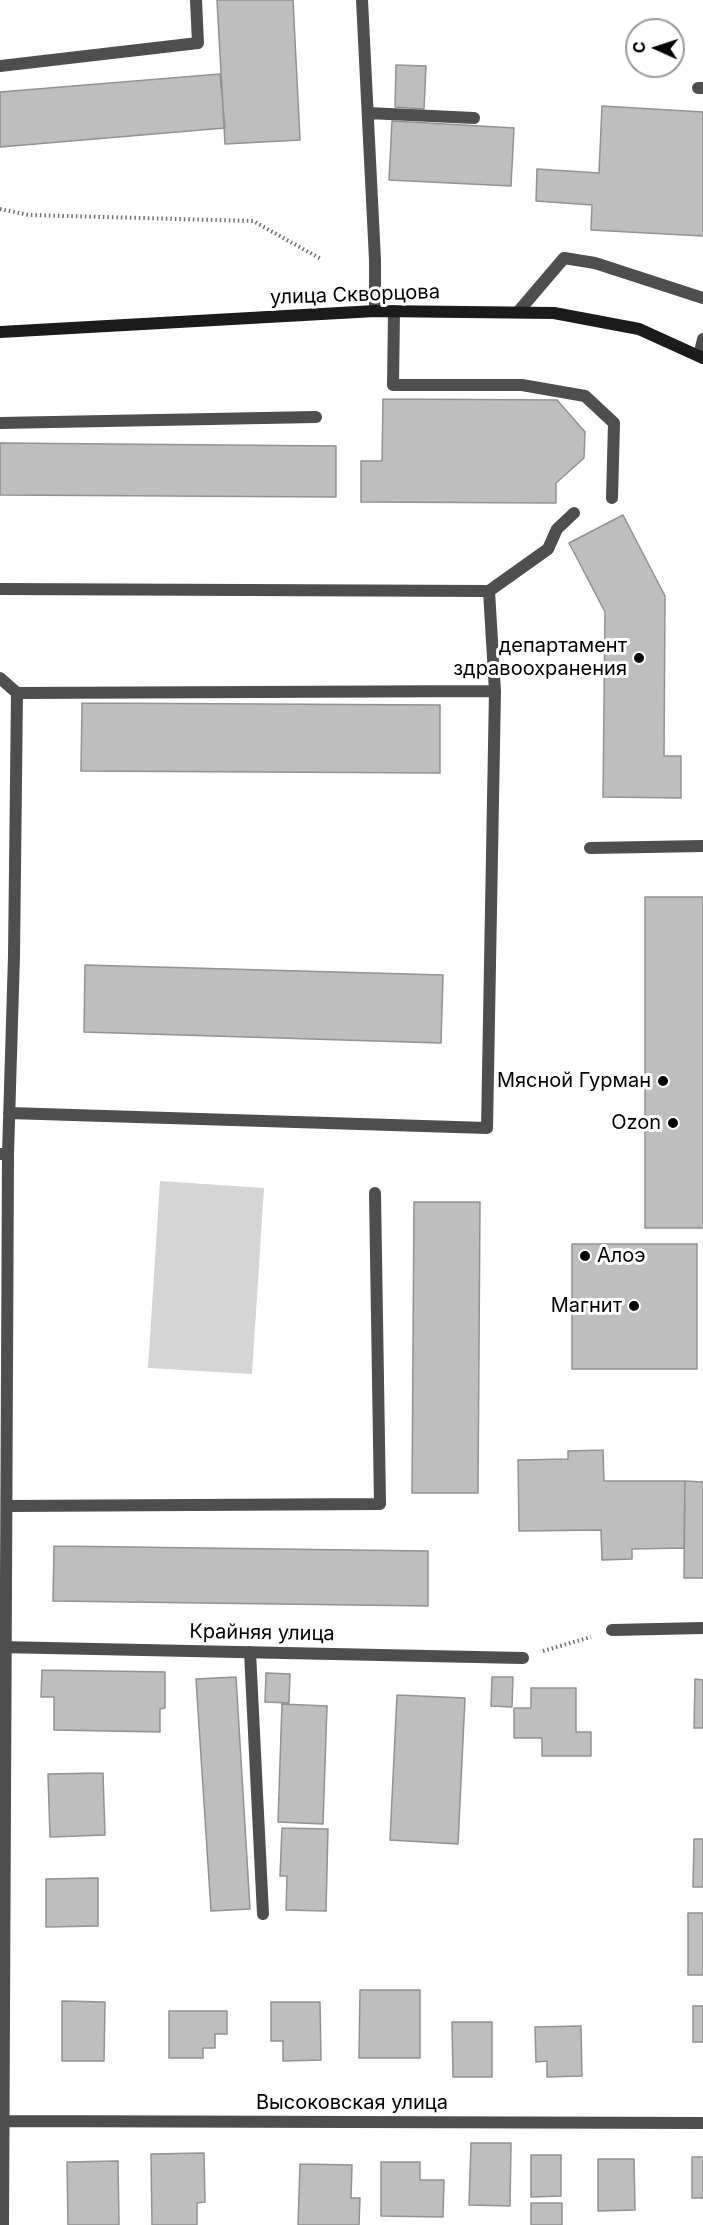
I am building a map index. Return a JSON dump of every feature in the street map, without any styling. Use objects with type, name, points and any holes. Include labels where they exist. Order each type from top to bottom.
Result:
[{"type":"street","points":[[0,66],[198,44],[196,0]]},
{"type":"street","points":[[362,0],[375,260],[375,311]]},
{"type":"street","points":[[368,113],[474,118]]},
{"type":"street","points":[[518,312],[564,258],[595,263],[703,298]]},
{"type":"street","name":"улица Скворцова","points":[[0,332],[375,311],[554,313],[639,329],[701,357]]},
{"type":"street","points":[[394,311],[393,385],[522,385],[585,396],[614,423],[612,498]]},
{"type":"street","points":[[701,357],[703,339]]},
{"type":"street","points":[[0,423],[316,417]]},
{"type":"street","points":[[0,589],[489,591],[548,549],[557,529],[574,513]]},
{"type":"street","points":[[9,1113],[487,1128],[495,691],[489,591]]},
{"type":"street","points":[[0,678],[17,693],[495,691]]},
{"type":"street","points":[[3,2225],[3,1647],[7,1506],[4,1154],[9,1113],[17,693]]},
{"type":"street","points":[[591,848],[703,846]]},
{"type":"street","points":[[7,1506],[380,1504],[375,1193]]},
{"type":"street","points":[[612,1630],[703,1628]]},
{"type":"street","name":"Крайняя улица","points":[[3,1647],[523,1658]]},
{"type":"street","points":[[250,1652],[263,1914]]},
{"type":"street","name":"Высоковская улица","points":[[2,2121],[703,2123]]},
{"type":"path","points":[[0,209],[29,215],[253,221],[321,259]]},
{"type":"path","points":[[523,1658],[612,1630]]},
{"type":"shaded area","points":[[160,1181],[264,1188],[252,1374],[148,1368]]},
{"type":"building","points":[[217,0],[293,0],[300,140],[225,144]]},
{"type":"building","points":[[396,65],[426,66],[424,109],[395,107]]},
{"type":"building","points":[[220,74],[225,128],[0,147],[0,92]]},
{"type":"building","points":[[602,106],[703,112],[703,236],[591,230],[592,205],[536,201],[537,169],[599,173]]},
{"type":"building","points":[[392,121],[514,128],[511,186],[389,180]]},
{"type":"building","points":[[383,399],[557,400],[585,432],[584,458],[556,483],[556,503],[361,502],[361,461],[382,461]]},
{"type":"building","points":[[0,443],[336,446],[336,497],[0,495]]},
{"type":"building","points":[[623,515],[665,596],[664,756],[681,756],[681,798],[603,797],[605,612],[569,543]]},
{"type":"building","points":[[82,703],[440,705],[440,773],[81,771]]},
{"type":"building","points":[[645,897],[703,897],[703,1228],[645,1228]]},
{"type":"building","points":[[85,965],[443,975],[441,1043],[84,1032]]},
{"type":"building","points":[[414,1202],[480,1202],[478,1493],[412,1493]]},
{"type":"building","name":"Магнит","points":[[572,1244],[697,1244],[697,1369],[572,1369]]},
{"type":"building","points":[[603,1450],[604,1481],[685,1481],[684,1548],[632,1549],[632,1559],[602,1560],[601,1530],[519,1531],[518,1460],[568,1459],[568,1451]]},
{"type":"building","points":[[685,1481],[703,1482],[703,1578],[684,1578]]},
{"type":"building","points":[[54,1546],[428,1551],[428,1606],[53,1601]]},
{"type":"building","points":[[42,1670],[165,1672],[165,1708],[160,1709],[160,1732],[54,1730],[54,1697],[41,1697]]},
{"type":"building","points":[[266,1673],[290,1674],[289,1703],[265,1702]]},
{"type":"building","points":[[236,1677],[250,1909],[211,1911],[196,1679]]},
{"type":"building","points":[[492,1677],[513,1677],[512,1707],[491,1706]]},
{"type":"building","points":[[695,1679],[703,1680],[703,1728],[694,1728]]},
{"type":"building","points":[[531,1688],[576,1688],[576,1732],[591,1732],[591,1756],[542,1756],[542,1738],[514,1738],[514,1708],[531,1708]]},
{"type":"building","points":[[397,1695],[465,1698],[458,1844],[390,1840]]},
{"type":"building","points":[[282,1704],[327,1706],[323,1824],[278,1822]]},
{"type":"building","points":[[103,1773],[105,1835],[50,1837],[48,1774]]},
{"type":"building","points":[[282,1828],[328,1829],[326,1911],[286,1910],[287,1876],[280,1876]]},
{"type":"building","points":[[694,1839],[703,1839],[703,1887],[693,1887]]},
{"type":"building","points":[[98,1878],[98,1926],[46,1927],[46,1879]]},
{"type":"building","points":[[688,1913],[703,1913],[703,1975],[688,1975]]},
{"type":"building","points":[[360,1990],[420,1990],[420,2058],[359,2058]]},
{"type":"building","points":[[62,2001],[105,2002],[104,2061],[62,2061]]},
{"type":"building","points":[[271,2002],[320,2002],[321,2060],[283,2061],[283,2041],[271,2041]]},
{"type":"building","points":[[693,2006],[703,2006],[703,2042],[693,2042]]},
{"type":"building","points":[[169,2011],[227,2011],[227,2034],[215,2034],[215,2048],[203,2048],[203,2058],[169,2058]]},
{"type":"building","points":[[452,2022],[492,2022],[492,2077],[453,2077]]},
{"type":"building","points":[[581,2026],[582,2076],[547,2077],[547,2061],[536,2062],[535,2027]]},
{"type":"building","points":[[471,2143],[511,2143],[510,2206],[469,2205]]},
{"type":"building","points":[[204,2153],[205,2202],[197,2203],[197,2225],[152,2225],[151,2154]]},
{"type":"building","points":[[531,2155],[561,2155],[561,2196],[531,2197]]},
{"type":"building","points":[[692,2157],[703,2157],[703,2198],[692,2198]]},
{"type":"building","points":[[598,2159],[634,2159],[635,2210],[598,2211]]},
{"type":"building","points":[[118,2161],[119,2225],[68,2225],[67,2162]]},
{"type":"building","points":[[381,2162],[420,2162],[420,2180],[444,2180],[443,2217],[381,2216]]},
{"type":"building","points":[[300,2164],[352,2165],[351,2198],[360,2198],[359,2225],[298,2225]]},
{"type":"building","points":[[531,2203],[562,2203],[562,2225],[531,2225]]},
{"type":"place","name":"департамент здравоохранения","points":[[639,658]]},
{"type":"place","name":"Мясной Гурман","points":[[663,1081]]},
{"type":"place","name":"Ozon","points":[[673,1123]]},
{"type":"place","name":"Алоэ","points":[[585,1256]]},
{"type":"place","name":"Магнит","points":[[634,1306]]}]
